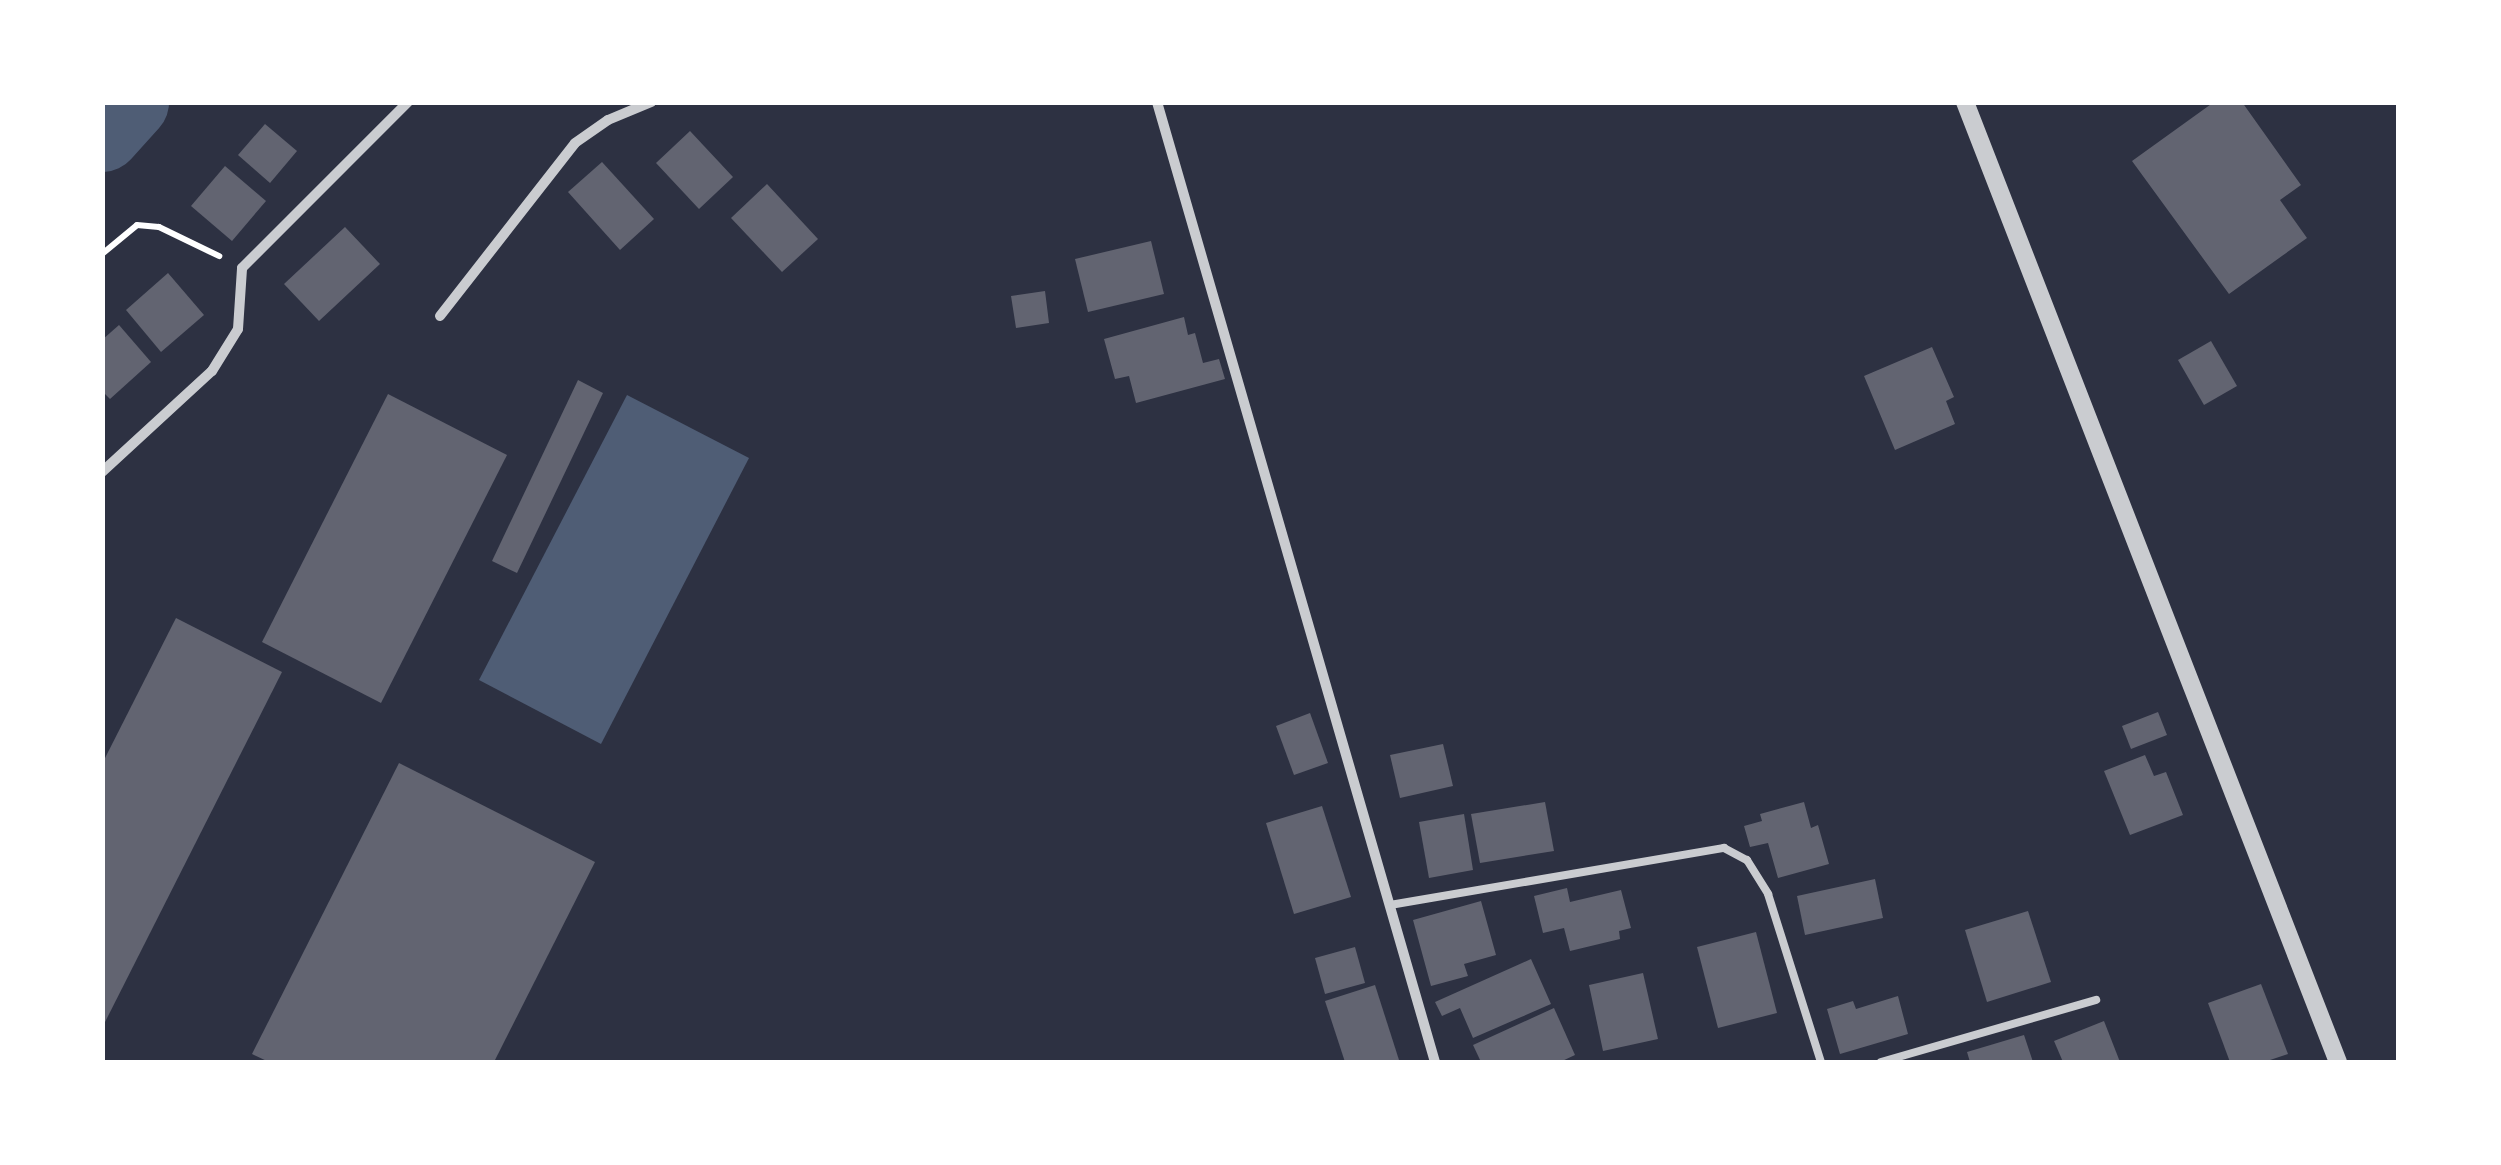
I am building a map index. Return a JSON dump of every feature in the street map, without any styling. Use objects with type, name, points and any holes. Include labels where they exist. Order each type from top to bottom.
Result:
[{"type":"street","points":[[102,472],[212,371],[238,329],[242,268],[408,102]]},
{"type":"street","points":[[440,316],[575,143],[608,120],[651,102]]},
{"type":"street","points":[[1156,102],[1436,1062]]},
{"type":"street","points":[[1965,102],[2338,1062]]},
{"type":"lane","points":[[1390,906],[1724,848],[1746,860],[1768,894],[1821,1062]]},
{"type":"lane","points":[[1881,1062],[2096,1000]]},
{"type":"path","points":[[102,254],[136,225],[160,226],[242,268]]},
{"type":"water","points":[[627,395],[749,458],[601,744],[479,680]]},
{"type":"building","points":[[2214,102],[2242,102],[2301,185],[2280,200],[2307,238],[2229,294],[2132,161]]},
{"type":"building","points":[[265,124],[297,151],[270,183],[238,155]]},
{"type":"building","points":[[690,131],[733,177],[699,209],[656,163]]},
{"type":"building","points":[[602,162],[654,219],[620,250],[568,192]]},
{"type":"building","points":[[225,166],[266,201],[232,241],[191,206]]},
{"type":"building","points":[[767,184],[818,239],[782,272],[731,218]]},
{"type":"building","points":[[345,227],[380,264],[319,321],[284,284]]},
{"type":"building","points":[[1151,241],[1164,294],[1088,312],[1075,259]]},
{"type":"building","points":[[168,273],[204,315],[161,352],[126,310]]},
{"type":"building","points":[[1045,291],[1049,323],[1016,328],[1011,296]]},
{"type":"building","points":[[1184,317],[1188,335],[1195,333],[1203,363],[1219,359],[1225,379],[1136,403],[1129,376],[1115,379],[1104,339]]},
{"type":"building","points":[[119,325],[151,362],[110,399],[102,391],[102,340]]},
{"type":"building","points":[[2211,341],[2237,386],[2204,405],[2178,360]]},
{"type":"building","points":[[1932,347],[1954,397],[1946,401],[1955,424],[1895,450],[1864,376]]},
{"type":"building","points":[[578,380],[603,393],[517,573],[492,561]]},
{"type":"building","points":[[388,394],[507,455],[381,703],[262,642]]},
{"type":"building","points":[[176,618],[282,672],[102,1028],[102,764]]},
{"type":"building","points":[[2158,712],[2167,735],[2131,749],[2122,726]]},
{"type":"building","points":[[1310,713],[1328,763],[1294,775],[1276,726]]},
{"type":"building","points":[[1443,744],[1453,786],[1400,798],[1390,755]]},
{"type":"building","points":[[2145,755],[2154,776],[2166,772],[2183,815],[2130,835],[2104,771]]},
{"type":"building","points":[[399,763],[595,862],[494,1062],[269,1062],[252,1054]]},
{"type":"building","points":[[1545,802],[1554,851],[1480,863],[1471,814]]},
{"type":"building","points":[[1804,802],[1811,828],[1818,825],[1829,864],[1778,878],[1768,843],[1750,847],[1744,826],[1762,821],[1760,814]]},
{"type":"building","points":[[1322,806],[1351,897],[1294,914],[1266,823]]},
{"type":"building","points":[[1464,814],[1473,870],[1429,878],[1419,822]]},
{"type":"building","points":[[1875,879],[1883,918],[1805,935],[1797,896]]},
{"type":"building","points":[[1567,888],[1570,902],[1621,890],[1631,928],[1619,931],[1620,939],[1570,951],[1564,928],[1543,933],[1534,896]]},
{"type":"building","points":[[1481,901],[1496,955],[1464,964],[1468,976],[1431,986],[1413,920]]},
{"type":"building","points":[[2028,911],[2051,982],[1987,1002],[1965,930]]},
{"type":"building","points":[[1756,932],[1777,1013],[1718,1028],[1697,947]]},
{"type":"building","points":[[1355,947],[1365,983],[1325,994],[1315,958]]},
{"type":"building","points":[[1531,959],[1551,1004],[1473,1038],[1460,1008],[1442,1016],[1435,1002]]},
{"type":"building","points":[[1643,973],[1658,1039],[1603,1051],[1589,985]]},
{"type":"building","points":[[2261,984],[2288,1054],[2264,1062],[2230,1062],[2208,1003]]},
{"type":"building","points":[[1375,985],[1399,1060],[1345,1062],[1325,1001]]},
{"type":"building","points":[[1898,996],[1908,1034],[1840,1054],[1827,1009],[1853,1001],[1856,1009]]},
{"type":"building","points":[[1554,1008],[1575,1055],[1560,1062],[1481,1062],[1473,1045]]},
{"type":"building","points":[[2104,1021],[2120,1062],[2063,1062],[2054,1041]]},
{"type":"building","points":[[2024,1035],[2033,1062],[1970,1062],[1967,1052]]},
{"type":"waterway","points":[[102,133],[130,102]]}]
